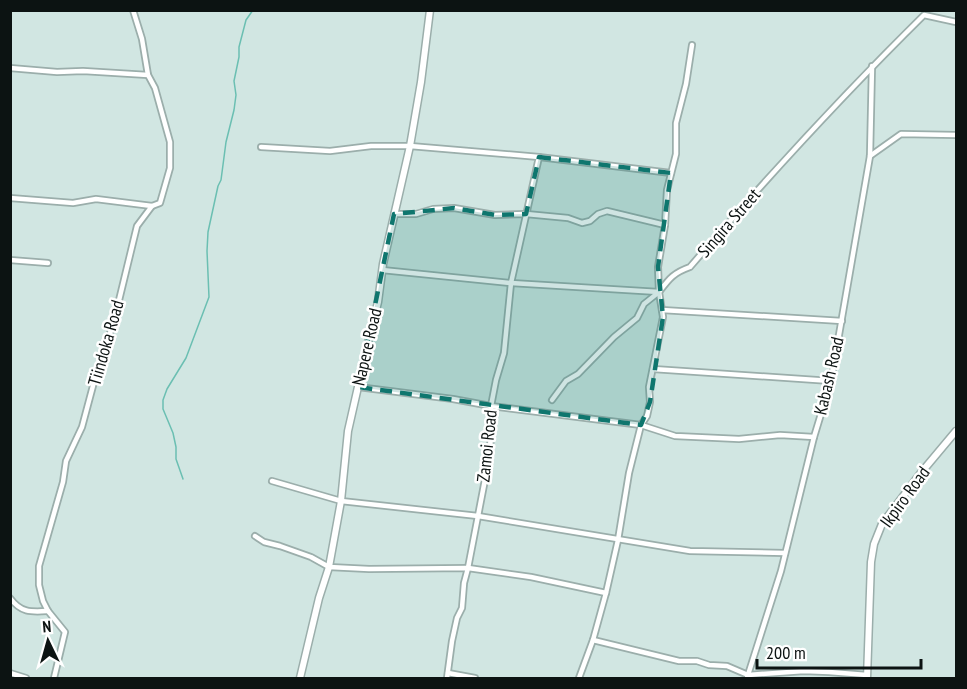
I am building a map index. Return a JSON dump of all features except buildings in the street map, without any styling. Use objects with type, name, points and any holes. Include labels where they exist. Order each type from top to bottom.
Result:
[{"type":"street","name":"Tiindoka Road","points":[[54,678],[65,632],[48,612],[43,601],[39,585],[39,566],[63,482],[66,461],[82,427],[114,321],[137,226],[152,206],[160,202],[170,168],[170,142],[155,88],[148,75],[142,39],[133,10]]},
{"type":"street","name":"Napere Road","points":[[300,678],[319,598],[329,567],[341,501],[348,431],[378,302],[382,270],[410,146],[430,13]]},
{"type":"street","name":"Singira Street","points":[[552,400],[566,381],[578,374],[637,318],[644,304],[669,278],[690,267],[749,198],[872,66],[924,15],[957,22]]},
{"type":"street","points":[[579,678],[593,640],[606,593],[618,540],[629,473],[641,425],[647,416],[650,402],[650,387],[663,317],[658,292],[658,267],[665,225],[667,190],[676,154],[676,123],[686,84],[692,45]]},
{"type":"street","name":"Kabash Road","points":[[747,677],[785,553],[814,437],[831,381],[870,156],[872,66]]},
{"type":"street","points":[[10,69],[148,75]]},
{"type":"street","points":[[870,156],[901,134],[957,135]]},
{"type":"street","points":[[261,147],[330,151],[371,146],[410,146],[539,157],[671,173]]},
{"type":"street","name":"Zamoi Road","points":[[448,676],[452,640],[462,608],[464,583],[491,437],[491,406],[504,353],[511,283],[539,157]]},
{"type":"street","points":[[10,198],[73,204],[96,199],[152,206]]},
{"type":"street","points":[[394,214],[416,214],[432,209],[454,208],[495,215],[526,214],[568,218],[582,223],[608,211],[665,225]]},
{"type":"street","points":[[10,260],[48,263]]},
{"type":"street","points":[[382,270],[511,283],[658,292]]},
{"type":"street","points":[[662,310],[842,321]]},
{"type":"street","points":[[653,369],[831,381]]},
{"type":"street","points":[[358,387],[641,425],[675,436],[739,439],[780,435],[814,437]]},
{"type":"street","name":"Ikpiro Road","points":[[867,677],[871,562],[874,544],[882,524],[897,503],[957,431]]},
{"type":"street","points":[[272,481],[341,501],[478,516],[690,551],[785,553]]},
{"type":"street","points":[[255,536],[264,542],[310,557],[329,567],[468,568],[531,577],[606,593]]},
{"type":"street","points":[[10,597],[20,609],[48,612]]},
{"type":"street","points":[[593,640],[678,661],[697,661],[709,665],[727,666],[747,677],[812,672],[867,677]]},
{"type":"street","points":[[10,673],[26,678]]},
{"type":"street","points":[[448,676],[475,678]]},
{"type":"highlighted area","points":[[539,157],[671,173],[658,267],[663,317],[650,402],[641,425],[358,387],[394,214],[454,208],[495,215],[526,214]]},
{"type":"waterway","points":[[183,479],[176,459],[173,433],[163,409],[163,400],[186,358],[209,297],[208,232],[221,180],[226,142],[234,110],[236,95],[234,81],[239,47],[246,20],[253,10]]}]
